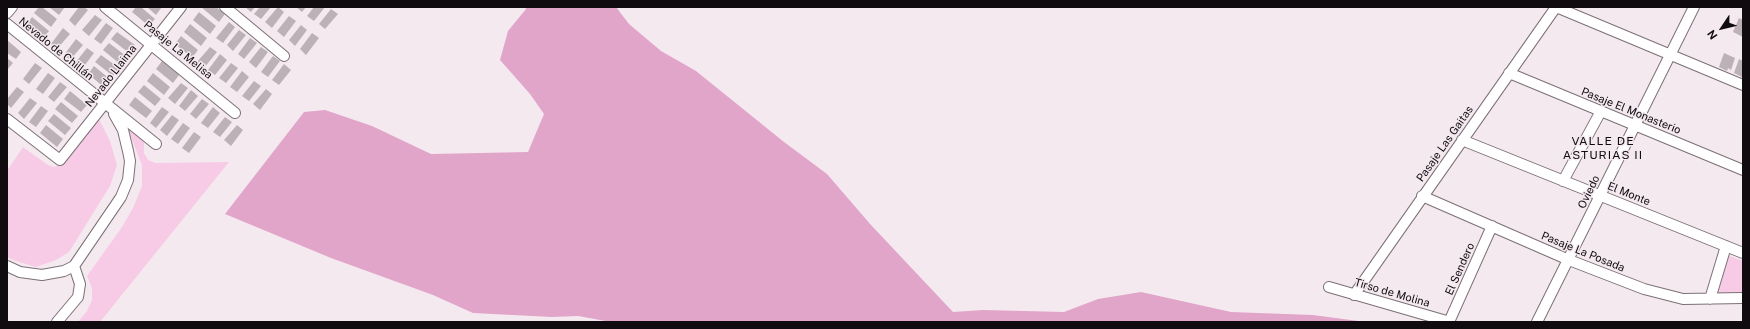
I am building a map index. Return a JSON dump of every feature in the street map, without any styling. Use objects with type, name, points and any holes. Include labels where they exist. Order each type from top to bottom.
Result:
[{"type":"street","points":[[7,13],[12,7]]},
{"type":"street","name":"Pasaje La Melisa","points":[[104,7],[152,44],[235,113]]},
{"type":"street","name":"Nevado Llaima","points":[[7,119],[60,160],[107,105],[181,7]]},
{"type":"street","points":[[225,7],[284,56]]},
{"type":"street","points":[[1556,7],[1743,85]]},
{"type":"street","name":"Pasaje Las Gaitas","points":[[1354,295],[1556,7]]},
{"type":"street","name":"Oviedo","points":[[1537,322],[1694,7]]},
{"type":"street","name":"Nevado de Chillán","points":[[7,24],[156,144]]},
{"type":"street","name":"Pasaje El Monasterio","points":[[1510,73],[1743,170]]},
{"type":"street","name":"Nevado de Chillán","points":[[74,266],[122,197],[128,180],[130,161],[123,130],[107,105]]},
{"type":"street","points":[[1563,181],[1601,112]]},
{"type":"street","name":"El Monte","points":[[1462,140],[1743,253]]},
{"type":"street","name":"Pasaje La Posada","points":[[1422,196],[1569,260],[1652,291],[1683,299],[1743,298]]},
{"type":"street","name":"El Sendero","points":[[1449,322],[1492,226]]},
{"type":"street","points":[[1710,299],[1726,246]]},
{"type":"street","points":[[7,266],[20,272],[42,275],[64,271],[74,266],[80,284],[78,297],[57,322]]},
{"type":"street","name":"Tirso de Molina","points":[[1329,287],[1449,322]]},
{"type":"shaded area","points":[[526,7],[616,7],[629,24],[661,51],[696,71],[784,142],[827,174],[871,225],[953,312],[983,310],[1064,312],[1098,299],[1141,292],[1231,312],[1313,315],[1366,322],[611,322],[578,316],[552,317],[473,313],[433,295],[331,258],[225,214],[304,112],[325,110],[372,126],[431,154],[528,152],[544,114],[530,94],[500,60],[508,31]]},
{"type":"shaded area","points":[[99,119],[110,141],[117,165],[110,186],[69,252],[56,260],[36,267],[7,257],[7,168],[9,168],[23,147],[48,165],[54,167],[59,165]]},
{"type":"shaded area","points":[[127,127],[144,142],[144,153],[148,160],[155,163],[229,162],[100,322],[78,322],[87,311],[92,300],[92,288],[87,276],[122,227],[133,208],[142,186],[142,165]]},
{"type":"shaded area","points":[[1727,255],[1743,261],[1743,293],[1713,294]]},
{"type":"building","points":[[39,7],[42,7],[57,19],[51,27],[34,13]]},
{"type":"building","points":[[49,7],[65,7],[59,15]]},
{"type":"building","points":[[79,7],[84,7],[88,10],[75,26],[69,20]]},
{"type":"building","points":[[136,7],[141,7],[155,19],[149,26],[132,12]]},
{"type":"building","points":[[147,7],[162,7],[156,15]]},
{"type":"building","points":[[201,7],[216,7],[225,14],[219,22]]},
{"type":"building","points":[[245,7],[255,7],[251,12]]},
{"type":"building","points":[[260,7],[271,7],[261,19],[254,14]]},
{"type":"building","points":[[278,7],[284,12],[272,28],[265,22]]},
{"type":"building","points":[[296,7],[306,7],[302,12]]},
{"type":"building","points":[[314,7],[325,7],[314,21],[307,16]]},
{"type":"building","points":[[331,9],[338,14],[325,29],[319,24]]},
{"type":"building","points":[[199,12],[216,26],[210,34],[193,20]]},
{"type":"building","points":[[95,15],[102,20],[89,36],[82,30]]},
{"type":"building","points":[[289,16],[296,21],[284,37],[277,31]]},
{"type":"building","points":[[32,17],[49,31],[43,38],[26,25]]},
{"type":"building","points":[[1739,18],[1743,20],[1743,37],[1733,32]]},
{"type":"building","points":[[229,22],[235,27],[223,43],[216,38]]},
{"type":"building","points":[[106,23],[113,28],[101,44],[94,39]]},
{"type":"building","points":[[190,24],[207,38],[201,46],[184,32]]},
{"type":"building","points":[[301,25],[307,30],[295,46],[289,40]]},
{"type":"building","points":[[63,28],[70,34],[57,49],[51,44]]},
{"type":"building","points":[[239,30],[246,35],[233,51],[227,45]]},
{"type":"building","points":[[117,32],[135,45],[129,53],[111,39]]},
{"type":"building","points":[[312,33],[319,38],[306,55],[300,49]]},
{"type":"building","points":[[181,36],[198,50],[192,58],[175,44]]},
{"type":"building","points":[[250,38],[257,43],[244,59],[238,54]]},
{"type":"building","points":[[76,39],[83,45],[70,60],[64,55]]},
{"type":"building","points":[[7,40],[21,52],[16,59],[7,53]]},
{"type":"building","points":[[109,43],[126,56],[120,64],[103,50]]},
{"type":"building","points":[[210,47],[217,52],[204,68],[197,62]]},
{"type":"building","points":[[261,47],[268,52],[256,68],[249,62]]},
{"type":"building","points":[[87,48],[94,53],[82,69],[75,63]]},
{"type":"building","points":[[1724,53],[1735,58],[1731,70],[1728,68],[1727,71],[1719,67]]},
{"type":"building","points":[[220,54],[227,60],[215,75],[208,70]]},
{"type":"building","points":[[101,55],[119,68],[113,76],[95,62]]},
{"type":"building","points":[[273,56],[280,61],[268,77],[261,72]]},
{"type":"building","points":[[7,58],[13,63],[7,70]]},
{"type":"building","points":[[1739,59],[1743,61],[1742,77],[1734,73]]},
{"type":"building","points":[[162,61],[179,75],[173,83],[156,69]]},
{"type":"building","points":[[35,63],[42,68],[29,84],[23,79]]},
{"type":"building","points":[[231,63],[238,68],[226,83],[219,78]]},
{"type":"building","points":[[284,64],[291,70],[279,85],[272,80]]},
{"type":"building","points":[[94,66],[111,80],[105,88],[88,74]]},
{"type":"building","points":[[242,71],[249,77],[237,92],[230,87]]},
{"type":"building","points":[[48,73],[55,78],[43,94],[36,89]]},
{"type":"building","points":[[153,73],[170,87],[164,95],[147,81]]},
{"type":"building","points":[[254,81],[261,86],[249,101],[242,96]]},
{"type":"building","points":[[60,82],[67,87],[54,102],[48,97]]},
{"type":"building","points":[[181,83],[188,88],[175,104],[168,98]]},
{"type":"building","points":[[144,85],[161,99],[155,106],[138,92]]},
{"type":"building","points":[[17,87],[24,92],[11,108],[7,104],[7,99]]},
{"type":"building","points":[[266,89],[272,94],[260,110],[253,104]]},
{"type":"building","points":[[191,90],[198,96],[185,111],[179,106]]},
{"type":"building","points":[[70,91],[87,105],[81,112],[64,99]]},
{"type":"building","points":[[135,97],[152,111],[146,118],[129,105]]},
{"type":"building","points":[[30,98],[37,103],[24,119],[18,113]]},
{"type":"building","points":[[202,99],[209,104],[196,119],[190,114]]},
{"type":"building","points":[[61,102],[78,116],[72,123],[55,109]]},
{"type":"building","points":[[41,106],[48,111],[36,127],[29,122]]},
{"type":"building","points":[[162,107],[169,112],[156,128],[150,123]]},
{"type":"building","points":[[213,107],[220,113],[208,128],[201,123]]},
{"type":"building","points":[[54,114],[71,128],[65,135],[48,121]]},
{"type":"building","points":[[172,115],[179,120],[167,136],[160,130]]},
{"type":"building","points":[[225,117],[232,122],[220,137],[213,132]]},
{"type":"building","points":[[183,123],[190,128],[178,144],[171,139]]},
{"type":"building","points":[[46,125],[63,139],[57,147],[40,133]]},
{"type":"building","points":[[237,125],[243,130],[231,146],[224,140]]},
{"type":"building","points":[[194,132],[201,137],[189,153],[182,148]]},
{"type":"district","name":"VALLE DE ASTURIAS II","points":[[1603,148]]}]
